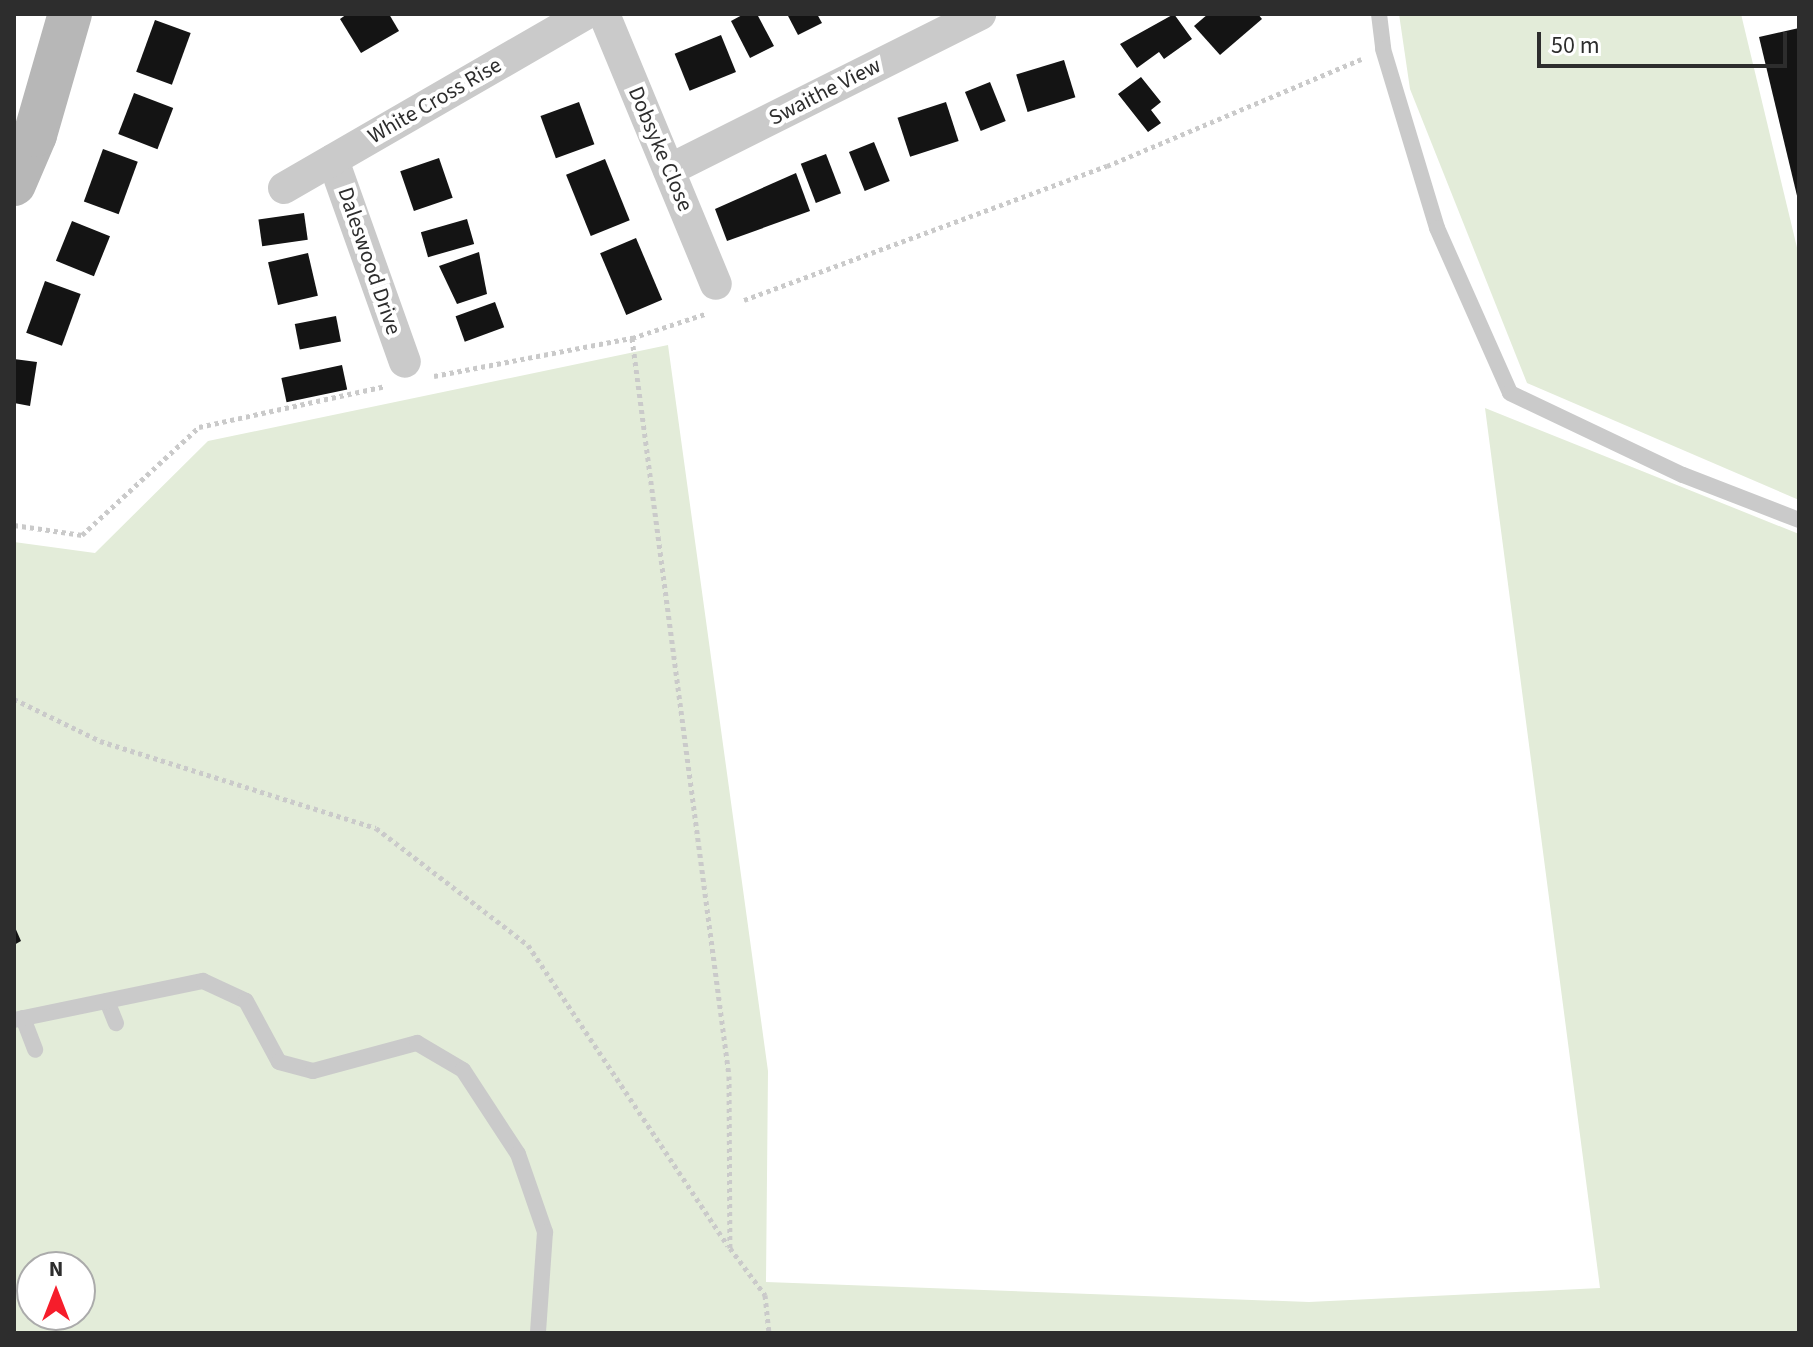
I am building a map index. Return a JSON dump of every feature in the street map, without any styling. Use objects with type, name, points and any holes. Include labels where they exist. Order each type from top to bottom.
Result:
[{"type":"main road","points":[[14,184],[35,135],[70,14]]},
{"type":"street","name":"White Cross Rise","points":[[284,188],[585,14]]},
{"type":"street","name":"Dobsyke Close","points":[[604,14],[716,284]]},
{"type":"street","name":"Swaithe View","points":[[669,170],[980,14]]},
{"type":"street","name":"Daleswood Drive","points":[[333,160],[405,362]]},
{"type":"lane","points":[[1379,14],[1383,49],[1437,228],[1510,393],[1683,475],[1799,520]]},
{"type":"lane","points":[[35,1050],[18,1019],[203,981],[246,1001],[279,1062],[313,1071],[417,1043],[463,1070],[518,1154],[545,1232],[538,1333]]},
{"type":"lane","points":[[107,1001],[116,1023]]},
{"type":"path","points":[[632,338],[729,1076],[730,1248]]},
{"type":"path","points":[[14,699],[100,741],[376,828],[528,945],[730,1248],[765,1295],[769,1333]]},
{"type":"green space","points":[[1399,14],[1741,14],[1799,256],[1799,500],[1527,383],[1410,89]]},
{"type":"green space","points":[[668,345],[768,1071],[766,1282],[1309,1302],[1600,1288],[1485,408],[1799,534],[1799,1333],[14,1333],[14,542],[95,553],[208,441]]},
{"type":"building","points":[[347,14],[389,14],[399,31],[361,53],[340,19]]},
{"type":"building","points":[[744,14],[757,14],[774,46],[750,58],[731,21]]},
{"type":"building","points":[[787,14],[817,14],[822,23],[798,35]]},
{"type":"building","points":[[1174,14],[1192,39],[1164,59],[1159,52],[1137,68],[1120,44]]},
{"type":"building","points":[[1208,14],[1258,14],[1262,19],[1220,55],[1194,26]]},
{"type":"building","points":[[155,20],[191,33],[172,85],[136,72]]},
{"type":"building","points":[[1799,28],[1799,200],[1798,200],[1759,37]]},
{"type":"building","points":[[721,35],[736,72],[690,91],[675,54]]},
{"type":"building","points":[[1064,60],[1075,97],[1028,112],[1016,75]]},
{"type":"building","points":[[1141,77],[1161,102],[1151,110],[1161,123],[1148,132],[1118,94]]},
{"type":"building","points":[[990,82],[1006,121],[981,131],[965,92]]},
{"type":"building","points":[[134,93],[173,108],[157,149],[118,134]]},
{"type":"building","points":[[579,102],[594,144],[556,158],[540,116]]},
{"type":"building","points":[[946,102],[959,141],[910,157],[897,118]]},
{"type":"building","points":[[874,142],[890,181],[865,191],[849,152]]},
{"type":"building","points":[[103,149],[138,162],[119,214],[84,202]]},
{"type":"building","points":[[826,154],[841,193],[816,203],[801,164]]},
{"type":"building","points":[[439,158],[453,198],[414,211],[400,171]]},
{"type":"building","points":[[605,159],[630,220],[591,236],[566,175]]},
{"type":"building","points":[[796,173],[810,211],[727,241],[715,209]]},
{"type":"building","points":[[304,213],[308,240],[262,246],[258,219]]},
{"type":"building","points":[[467,219],[474,244],[428,257],[421,232]]},
{"type":"building","points":[[72,221],[110,236],[94,276],[56,261]]},
{"type":"building","points":[[636,238],[662,300],[626,315],[600,253]]},
{"type":"building","points":[[479,252],[487,294],[457,304],[439,266]]},
{"type":"building","points":[[308,253],[318,296],[278,305],[268,262]]},
{"type":"building","points":[[45,281],[81,294],[62,346],[26,333]]},
{"type":"building","points":[[495,302],[504,327],[465,342],[456,316]]},
{"type":"building","points":[[336,316],[341,342],[300,350],[295,324]]},
{"type":"building","points":[[14,359],[37,362],[30,406],[14,403]]},
{"type":"building","points":[[342,365],[347,389],[287,402],[281,378]]},
{"type":"building","points":[[14,925],[21,941],[14,945]]}]
